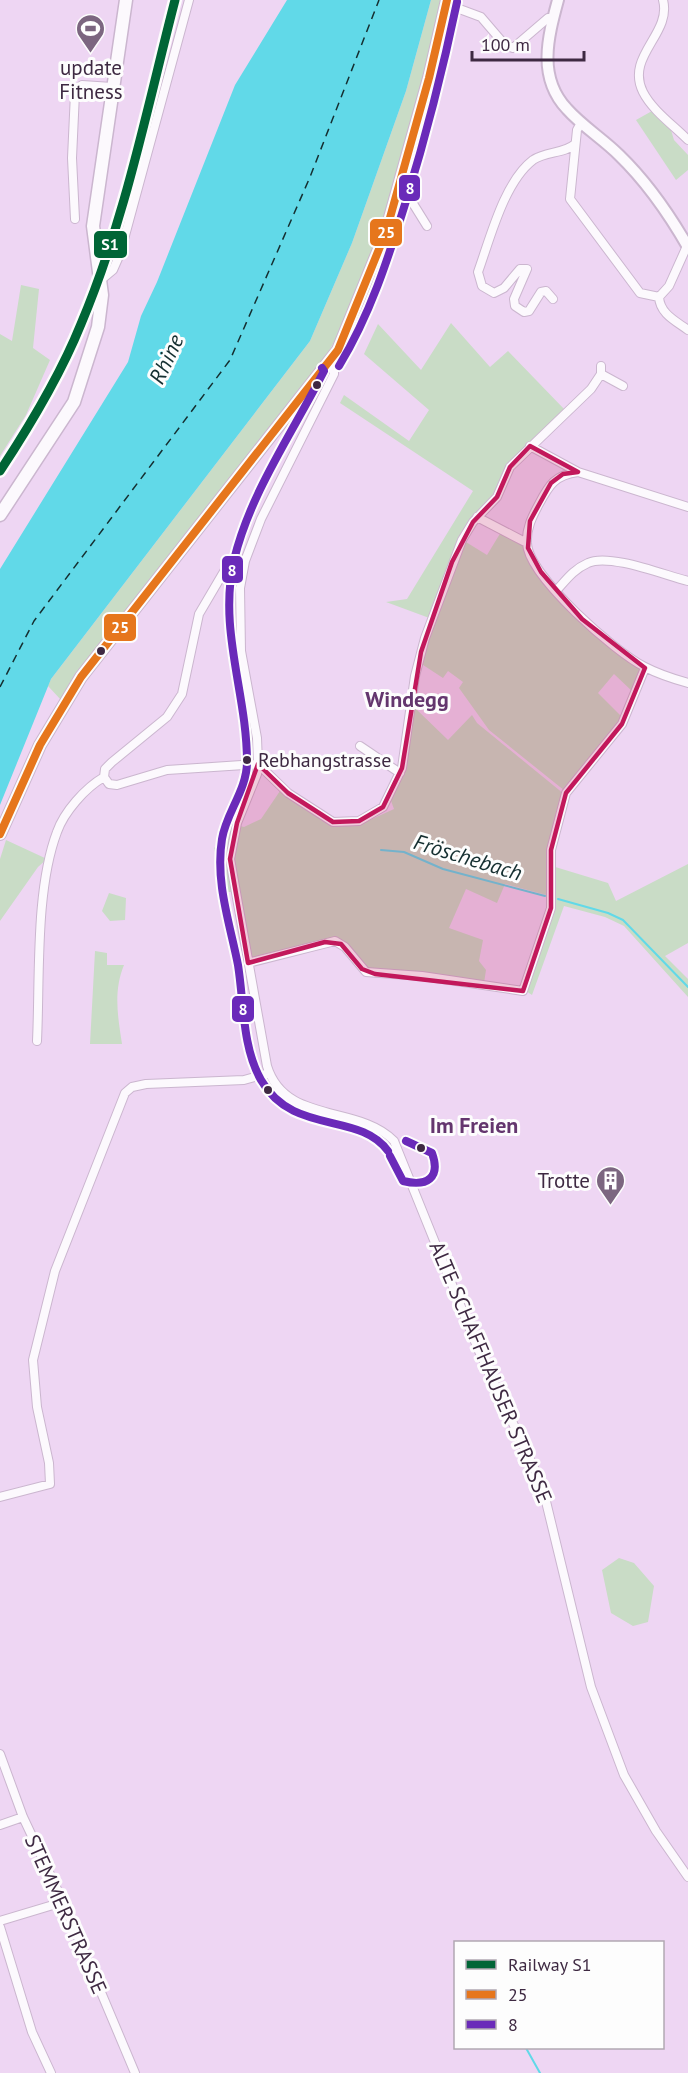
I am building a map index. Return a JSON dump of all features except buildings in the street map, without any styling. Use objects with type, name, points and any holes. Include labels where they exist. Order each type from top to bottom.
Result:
[{"type":"main road","points":[[0,516],[74,402],[98,327],[102,301],[101,280],[93,226],[126,0]]},
{"type":"main road","points":[[558,0],[547,48],[548,75],[560,100],[581,123],[618,154],[640,177],[688,247]]},
{"type":"main road","points":[[0,834],[40,745],[81,677],[330,361],[344,338],[386,232],[446,2]]},
{"type":"street","points":[[101,280],[113,270],[120,254],[189,0]]},
{"type":"street","points":[[663,0],[665,13],[641,59],[639,80],[647,98],[688,140]]},
{"type":"street","points":[[446,2],[481,17],[505,45],[513,48],[548,18],[553,18]]},
{"type":"street","points":[[75,219],[72,158],[75,93],[80,86],[112,87]]},
{"type":"street","points":[[581,123],[577,130],[570,199],[640,293],[659,297]]},
{"type":"street","points":[[553,299],[546,291],[541,292],[529,311],[524,312],[515,306],[514,299],[527,269],[520,269],[504,288],[494,293],[482,286],[478,272],[514,181],[536,158],[570,149],[575,144]]},
{"type":"street","points":[[399,187],[404,189],[427,226]]},
{"type":"street","points":[[659,297],[669,286],[688,247]]},
{"type":"street","points":[[659,297],[660,304],[667,315],[688,330]]},
{"type":"street","name":"ALTE SCHAFFHAUSER STRASSE","points":[[330,361],[334,366],[334,374],[261,519],[245,561],[240,588],[241,651],[257,738],[258,764],[257,774],[237,823],[230,859],[269,1073],[285,1094],[308,1109],[367,1124],[394,1141],[478,1349],[542,1485],[591,1687],[624,1775],[656,1832],[688,1877]]},
{"type":"street","points":[[104,777],[109,784],[117,785],[168,770],[258,764],[288,794],[333,822],[359,821],[383,807],[400,773],[415,676],[425,638],[455,555],[477,517],[497,497],[510,467],[591,389],[601,370],[623,386]]},
{"type":"street","points":[[530,446],[578,472],[688,507]]},
{"type":"street","points":[[578,472],[563,474],[551,483],[530,521],[527,543],[541,572],[582,619],[645,668],[688,683]]},
{"type":"street","points":[[477,517],[527,543]]},
{"type":"street","points":[[37,1041],[42,914],[49,858],[57,830],[77,801],[104,777],[105,769],[167,717],[182,694],[199,614],[229,564],[236,560],[245,561]]},
{"type":"street","points":[[556,591],[575,570],[590,562],[606,560],[688,581]]},
{"type":"street","points":[[248,963],[335,941],[345,947],[366,972],[422,976],[523,991],[551,908],[551,850],[566,793],[622,724],[645,668]]},
{"type":"street","points":[[360,746],[400,773]]},
{"type":"street","points":[[0,1497],[50,1484],[49,1463],[37,1407],[33,1360],[55,1271],[125,1093],[132,1087],[146,1084],[244,1080],[269,1073]]},
{"type":"street","name":"STEMMERSTRASSE","points":[[0,1754],[23,1817],[63,1902],[135,2073]]},
{"type":"street","points":[[0,1825],[23,1817]]},
{"type":"street","points":[[0,1922],[63,1902]]},
{"type":"street","points":[[0,1927],[32,2032],[51,2073]]},
{"type":"highlighted area","points":[[530,446],[578,472],[563,474],[551,483],[530,521],[528,548],[541,572],[582,619],[645,668],[622,724],[566,793],[551,850],[551,908],[523,991],[375,974],[362,969],[341,944],[325,942],[248,963],[230,859],[237,823],[258,764],[288,793],[333,822],[359,821],[383,807],[402,768],[421,652],[452,562],[473,522],[497,497],[510,467]]},
{"type":"green space","points":[[431,0],[443,0],[406,164],[367,284],[325,358],[61,700],[48,686],[51,679],[310,341],[352,243],[406,91]]},
{"type":"green space","points":[[652,111],[671,130],[674,140],[688,155],[688,170],[676,180],[636,120]]},
{"type":"green space","points":[[21,285],[39,289],[33,348],[50,360],[26,415],[0,456],[0,334],[12,341]]},
{"type":"green space","points":[[451,323],[490,367],[508,351],[565,410],[511,461],[497,491],[461,539],[487,555],[501,532],[524,545],[553,593],[581,623],[641,670],[633,692],[614,674],[598,693],[622,717],[565,791],[489,730],[459,688],[463,682],[448,671],[443,678],[420,663],[432,619],[386,602],[407,599],[473,491],[340,403],[344,395],[409,441],[429,410],[364,354],[378,324],[421,370]]},
{"type":"green space","points":[[414,707],[448,740],[472,715],[477,723],[564,794],[551,844],[550,896],[505,884],[497,903],[466,889],[449,928],[483,940],[479,961],[486,970],[484,983],[369,970],[337,939],[327,939],[263,959],[253,958],[247,953],[237,892],[225,892],[214,848],[219,843],[222,831],[233,824],[244,827],[261,819],[280,791],[337,826],[361,824],[394,809],[390,798],[404,773]]},
{"type":"green space","points":[[6,840],[47,859],[38,867],[0,921],[0,859]]},
{"type":"green space","points":[[688,864],[688,943],[665,956],[688,979],[688,997],[624,926],[605,917],[564,906],[532,995],[526,991],[556,903],[552,866],[608,883],[616,901]]},
{"type":"green space","points":[[109,893],[126,898],[125,920],[110,921],[102,911]]},
{"type":"green space","points":[[95,951],[107,953],[107,965],[124,965],[117,995],[122,1044],[90,1044]]},
{"type":"green space","points":[[619,1558],[634,1563],[654,1586],[648,1622],[633,1626],[611,1613],[602,1570]]},
{"type":"water","name":"Rhine","points":[[287,0],[431,0],[406,91],[352,243],[310,341],[51,679],[0,805],[0,569],[128,362],[141,316],[157,282],[235,85]]},
{"type":"waterway","name":"Fröschebach","points":[[381,850],[404,852],[443,869],[545,896]]},
{"type":"waterway","name":"Fröschebach","points":[[558,899],[608,913],[623,920],[688,987]]},
{"type":"waterway","points":[[527,2049],[540,2073]]},
{"type":"ferry route","points":[[0,687],[34,621],[230,360],[310,177],[379,0]]},
{"type":"rail line","name":"S1","points":[[0,471],[34,418],[54,381],[73,343],[97,285],[134,164],[175,0]]},
{"type":"transit line","name":"25","points":[[0,834],[40,745],[81,677],[338,350],[386,232],[429,78],[447,0]]},
{"type":"transit line","name":"8","points":[[339,366],[369,307],[392,244],[427,127],[457,2]]},
{"type":"transit line","name":"8","points":[[322,368],[324,371],[261,487],[241,535],[234,560],[229,611],[246,736],[247,762],[244,782],[224,829],[220,871],[224,903],[238,965],[247,1039],[261,1080],[274,1097],[290,1109],[308,1117],[360,1131],[376,1139],[388,1151]]},
{"type":"transit line","name":"8","points":[[390,1156],[403,1181],[419,1183],[430,1179],[435,1169],[432,1153],[406,1141]]},
{"type":"place","name":"update Fitness","points":[[91,54]]},
{"type":"place","name":"Rebhangstrasse","points":[[247,760]]},
{"type":"place","name":"Trotte","points":[[611,1206]]},
{"type":"district","name":"Windegg","points":[[407,699]]},
{"type":"district","name":"Im Freien","points":[[474,1125]]}]
